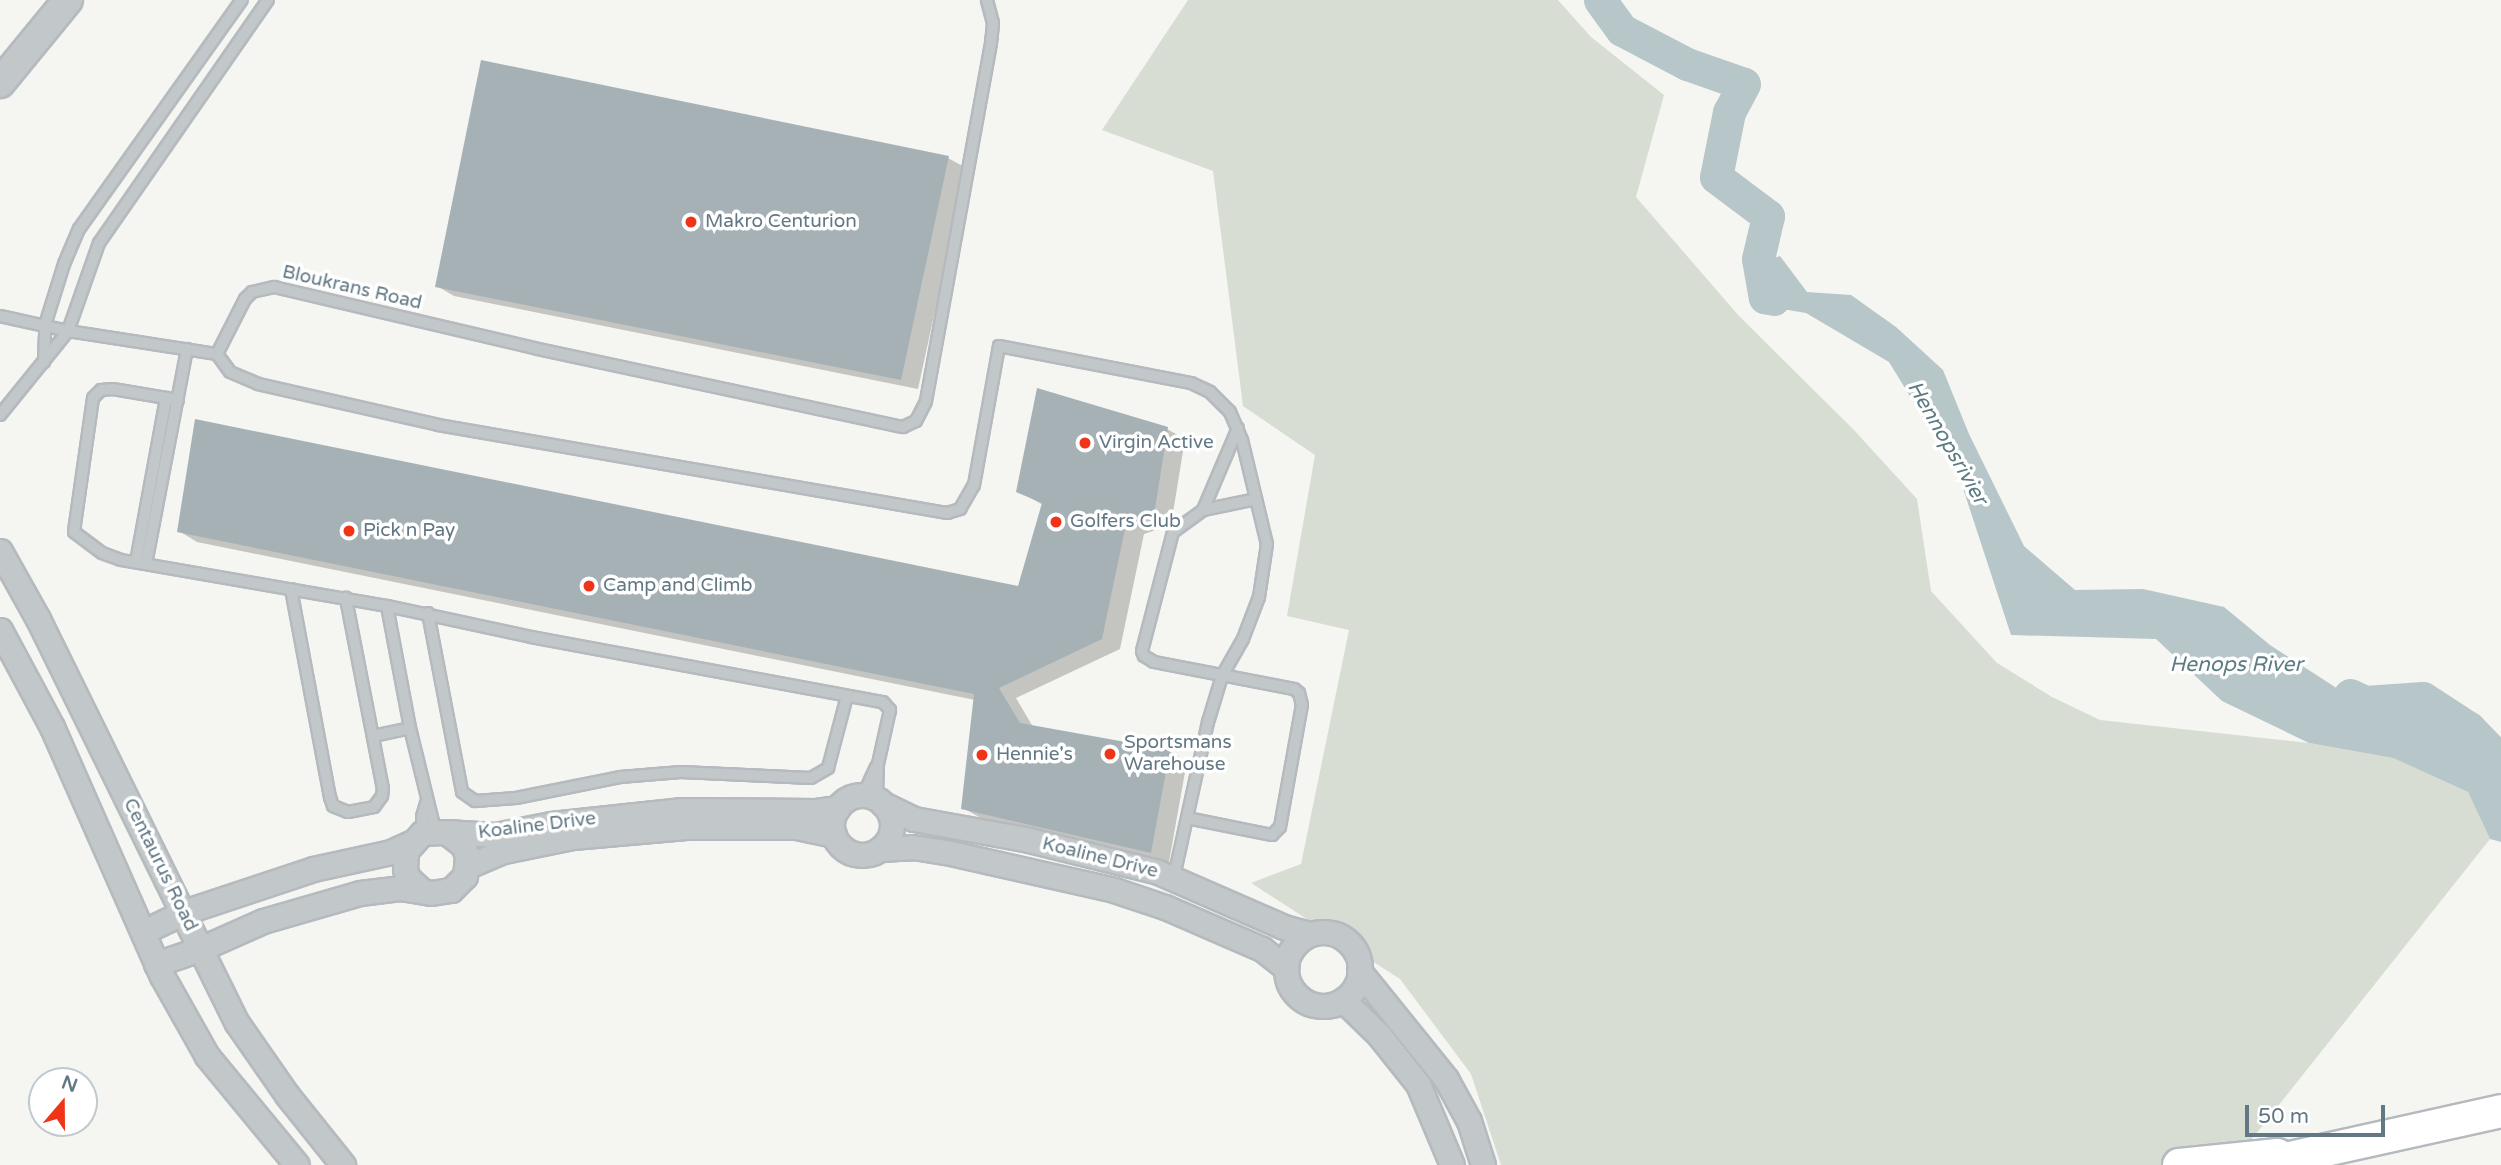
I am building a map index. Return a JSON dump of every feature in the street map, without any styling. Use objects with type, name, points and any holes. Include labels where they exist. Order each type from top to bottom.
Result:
[{"type":"main road","points":[[2258,1165],[2501,1111]]},
{"type":"main road","points":[[2179,1165],[2324,1151]]},
{"type":"street","points":[[0,54],[46,0]]},
{"type":"street","points":[[0,83],[68,0]]},
{"type":"street","name":"Centaurus Road","points":[[0,551],[38,619],[237,1023],[287,1095],[343,1165]]},
{"type":"street","name":"Centaurus Road","points":[[0,630],[52,727],[156,964],[207,1056],[296,1165]]},
{"type":"street","points":[[874,800],[892,822],[891,833],[880,849],[872,853],[853,854],[838,843],[834,835],[833,816],[838,808],[845,801],[874,800]]},
{"type":"street","name":"Koaline Drive","points":[[874,800],[914,818],[1029,840],[1174,877],[1284,927],[1310,934],[1328,932],[1345,939],[1356,953],[1359,971],[1446,1079],[1469,1121],[1483,1165]]},
{"type":"street","name":"Koaline Drive","points":[[143,932],[184,912],[313,869],[391,852],[428,835],[495,835],[551,824],[682,810],[816,811],[838,808]]},
{"type":"street","name":"Koaline Drive","points":[[468,866],[504,852],[560,840],[663,829],[727,825],[796,827],[834,835]]},
{"type":"street","points":[[156,964],[200,949],[263,921],[360,893],[400,888],[441,893],[451,890],[459,884],[468,866],[463,845],[428,835],[405,869],[408,878],[421,890]]},
{"type":"street","name":"Koaline Drive","points":[[880,849],[913,847],[1013,865],[1165,906],[1262,949],[1286,968],[1290,986],[1301,999],[1318,1006],[1343,1000]]},
{"type":"street","points":[[1165,906],[1174,877]]},
{"type":"street","points":[[1286,968],[1290,951],[1310,934]]},
{"type":"street","points":[[1359,971],[1356,987],[1343,1000],[1379,1035],[1418,1084],[1452,1165]]},
{"type":"lane","points":[[44,362],[45,325],[64,264],[79,229],[242,0]]},
{"type":"lane","points":[[209,46],[220,39],[249,0]]},
{"type":"lane","points":[[0,415],[68,331],[99,243],[268,0]]},
{"type":"lane","name":"Bloukrans Road","points":[[217,354],[244,299],[252,292],[274,287],[538,349],[903,427],[916,421],[926,401],[983,94],[993,23],[988,0]]},
{"type":"lane","points":[[200,60],[221,71]]},
{"type":"lane","points":[[0,316],[68,331],[217,354],[230,372],[258,384],[438,425],[947,513],[960,509],[974,485],[999,346],[1191,383],[1220,399],[1238,428],[1267,544],[1264,572],[1243,639],[1222,676],[1208,722],[1174,877]]},
{"type":"lane","points":[[141,563],[172,399],[187,349]]},
{"type":"lane","points":[[172,399],[101,390],[93,398],[74,533],[102,553],[141,563],[428,613],[531,636],[883,702],[889,706],[874,800]]},
{"type":"lane","points":[[0,401],[13,400]]},
{"type":"lane","points":[[1203,510],[1238,428]]},
{"type":"lane","points":[[1187,818],[1272,835],[1280,827],[1302,705],[1299,693],[1294,689],[1154,662],[1144,656],[1142,650],[1173,532],[1203,510],[1256,499]]},
{"type":"lane","points":[[291,589],[330,797],[333,806],[348,812],[374,807],[382,796],[346,598]]},
{"type":"lane","points":[[387,606],[426,803],[422,817],[428,835]]},
{"type":"lane","points":[[428,613],[462,792],[475,801],[516,798],[620,777],[681,772],[811,778],[828,768],[847,696]]},
{"type":"lane","points":[[373,736],[410,728]]},
{"type":"shaded area","points":[[1188,0],[1558,0],[1591,37],[1664,95],[1636,197],[1739,316],[1853,429],[1917,499],[1931,591],[1997,663],[2052,697],[2100,720],[2309,743],[2393,758],[2468,792],[2490,839],[2236,1159],[2183,1165],[1501,1165],[1471,1074],[1400,979],[1251,883],[1301,864],[1349,630],[1287,616],[1315,455],[1243,406],[1213,171],[1102,130]]},
{"type":"water","name":"Henops River","points":[[1780,256],[1807,292],[1851,295],[1896,327],[1943,370],[1969,434],[2024,546],[2075,590],[2143,589],[2224,607],[2270,645],[2338,689],[2378,702],[2423,698],[2469,728],[2501,761],[2501,842],[2490,839],[2468,792],[2393,758],[2309,743],[2222,701],[2156,639],[2011,635],[1959,476],[1889,362],[1806,313],[1758,305],[1752,266]]},
{"type":"building","name":"Makro Centurion","points":[[481,60],[949,156],[901,380],[435,287]]},
{"type":"building","points":[[1037,388],[1168,427],[1154,515],[1126,524],[1102,639],[999,688],[1020,723],[1170,750],[1151,853],[961,809],[974,694],[177,532],[195,419],[1018,586],[1042,503],[1016,492]]},
{"type":"waterway","name":"Hennopsrivier","points":[[1600,0],[1622,30],[1687,64],[1744,84],[1729,112],[1716,177],[1768,216],[1758,259],[1765,297],[1774,299]]},
{"type":"waterway","name":"Hennopsrivier","points":[[2350,695],[2365,702],[2423,698],[2469,728],[2501,761]]},
{"type":"place","name":"Makro Centurion","points":[[691,222]]},
{"type":"place","name":"Virgin Active","points":[[1085,443]]},
{"type":"place","name":"Golfers Club","points":[[1056,522]]},
{"type":"place","name":"Pick n Pay","points":[[349,531]]},
{"type":"place","name":"Camp and Climb","points":[[589,586]]},
{"type":"place","name":"Sportsmans Warehouse","points":[[1110,754]]},
{"type":"place","name":"Hennie's","points":[[982,755]]}]
